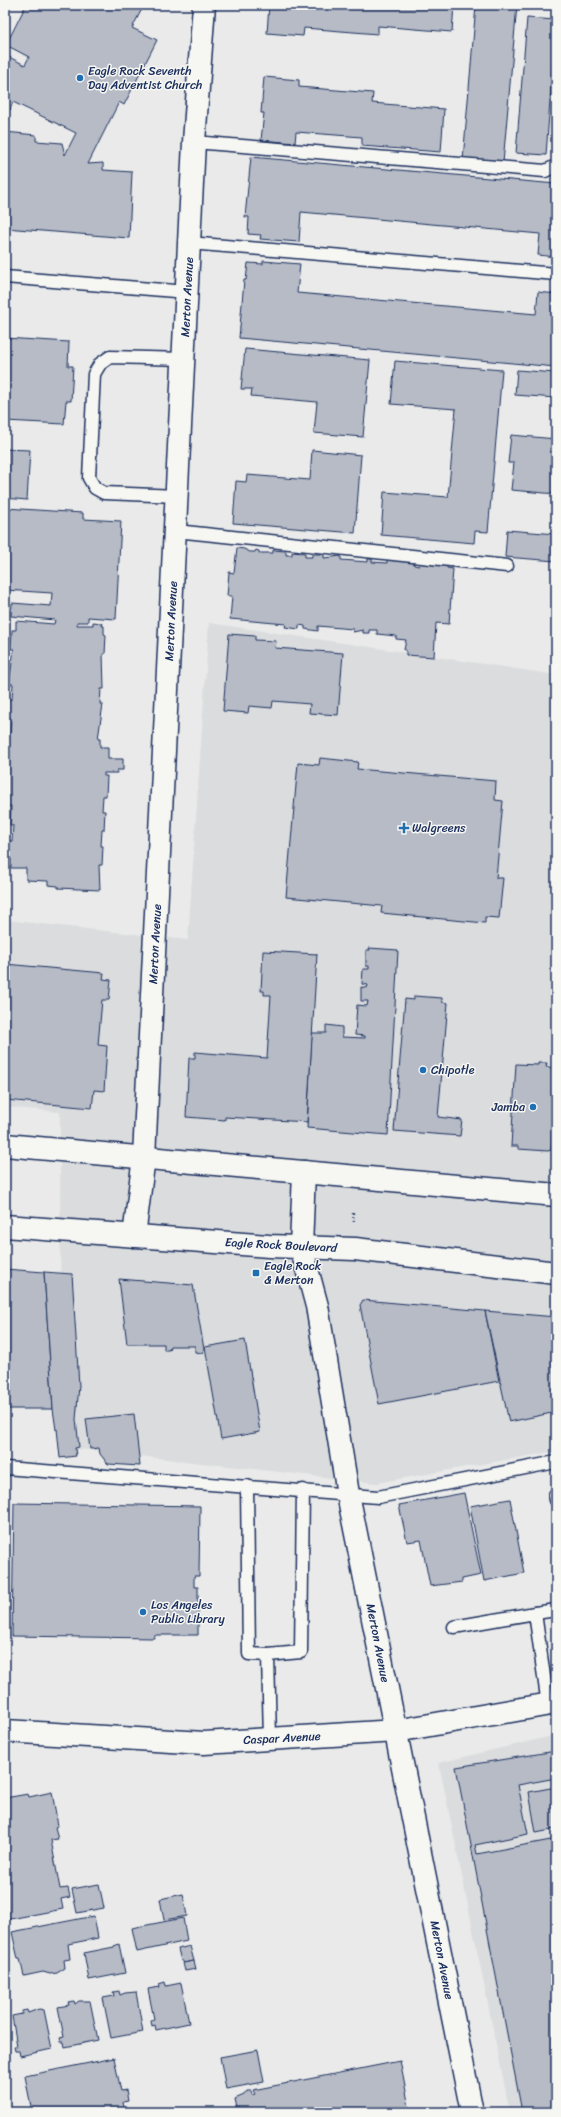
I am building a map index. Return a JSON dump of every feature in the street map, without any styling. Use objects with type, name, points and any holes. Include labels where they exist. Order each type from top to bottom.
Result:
[{"type":"street","name":"Merton Avenue","points":[[134,1236],[144,1157],[178,496],[194,142],[204,5]]},
{"type":"street","points":[[5,1145],[556,1195]]},
{"type":"street","name":"Merton Avenue","points":[[304,1172],[301,1247],[317,1306],[348,1494],[472,2112]]},
{"type":"street","name":"Eagle Rock Boulevard","points":[[5,1226],[301,1247],[355,1249],[556,1273]]},
{"type":"street","name":"Caspar Avenue","points":[[5,1732],[204,1742],[270,1739],[396,1731],[552,1704]]},
{"type":"lane","points":[[194,142],[545,170],[556,166]]},
{"type":"lane","points":[[189,243],[556,274]]},
{"type":"lane","points":[[5,277],[187,292]]},
{"type":"lane","points":[[178,496],[104,493],[95,488],[89,478],[94,374],[100,364],[110,357],[184,359]]},
{"type":"lane","points":[[176,531],[507,566]]},
{"type":"lane","points":[[5,1468],[304,1490],[378,1497],[556,1462]]},
{"type":"lane","points":[[247,1486],[249,1654],[268,1655],[301,1652],[304,1490]]},
{"type":"lane","points":[[454,1628],[556,1610]]},
{"type":"lane","points":[[535,1613],[552,1704]]},
{"type":"lane","points":[[268,1655],[270,1739]]},
{"type":"path","points":[[354,1213],[354,1226]]},
{"type":"shaded area","points":[[209,623],[556,675],[556,1451],[376,1483],[61,1447],[60,1112],[5,1107],[5,920],[188,940]]},
{"type":"shaded area","points":[[556,1735],[556,2112],[510,2112],[439,1763]]},
{"type":"building","points":[[26,5],[144,5],[132,28],[157,40],[124,105],[119,102],[88,164],[103,163],[103,170],[132,172],[129,238],[5,228],[5,132],[36,135],[36,141],[62,143],[65,155],[76,133],[13,102],[10,110],[5,107],[5,55],[25,65],[29,57],[6,45]]},
{"type":"building","points":[[269,5],[454,5],[452,32],[378,26],[378,34],[304,28],[303,36],[267,33]]},
{"type":"building","points":[[476,5],[517,5],[503,163],[463,160]]},
{"type":"building","points":[[527,18],[556,20],[546,155],[516,153]]},
{"type":"building","points":[[264,77],[299,80],[299,87],[373,93],[372,103],[444,109],[441,152],[362,146],[362,137],[296,132],[295,143],[261,140],[264,113],[261,113]]},
{"type":"building","points":[[251,157],[556,184],[556,257],[538,255],[540,234],[301,212],[299,242],[260,239],[261,235],[248,234],[249,217],[245,217]]},
{"type":"building","points":[[263,261],[300,264],[297,293],[536,314],[538,292],[556,294],[556,367],[239,338],[244,280],[246,280],[248,263],[263,264]]},
{"type":"building","points":[[5,338],[69,342],[68,366],[73,366],[71,401],[66,401],[64,424],[5,421]]},
{"type":"building","points":[[245,349],[370,360],[363,437],[314,433],[317,402],[251,396],[252,389],[241,389]]},
{"type":"building","points":[[395,361],[502,370],[488,532],[475,531],[474,543],[381,535],[384,492],[448,497],[456,409],[391,404]]},
{"type":"building","points":[[517,370],[556,373],[556,398],[515,395]]},
{"type":"building","points":[[511,435],[556,439],[556,494],[511,490],[514,463],[508,463]]},
{"type":"building","points":[[5,449],[30,450],[27,500],[5,498]]},
{"type":"building","points":[[312,450],[361,455],[355,533],[233,523],[236,481],[246,482],[247,475],[310,480]]},
{"type":"building","points":[[5,508],[83,513],[83,519],[121,521],[116,619],[88,617],[88,622],[77,622],[77,625],[93,625],[93,622],[102,623],[101,626],[104,626],[104,634],[106,635],[105,654],[103,654],[104,689],[101,689],[100,704],[103,704],[98,739],[100,739],[100,747],[108,747],[108,759],[123,759],[123,770],[117,770],[117,773],[104,773],[104,776],[107,776],[106,796],[103,796],[102,811],[105,811],[101,846],[103,846],[102,865],[99,865],[100,890],[58,888],[58,886],[48,885],[48,881],[26,880],[26,868],[11,868],[11,859],[8,859],[8,841],[12,841],[13,825],[10,825],[11,806],[5,806],[5,742],[7,734],[10,734],[11,718],[6,718],[8,699],[12,699],[13,684],[9,684],[14,649],[11,649],[12,630],[16,630],[16,621],[54,624],[55,620],[11,616],[12,603],[51,606],[52,593],[5,590]]},
{"type":"building","points":[[507,530],[556,534],[556,561],[505,557]]},
{"type":"building","points":[[237,548],[250,552],[255,552],[256,550],[259,551],[259,553],[273,553],[273,550],[286,551],[286,555],[292,555],[292,552],[305,553],[305,557],[312,557],[312,554],[324,554],[324,558],[341,556],[341,560],[368,562],[368,559],[372,559],[372,562],[387,563],[387,560],[413,562],[414,565],[419,566],[419,563],[447,565],[447,568],[453,569],[449,624],[436,623],[434,657],[406,655],[406,650],[404,650],[406,640],[396,639],[396,636],[377,634],[377,630],[369,630],[369,633],[363,633],[363,630],[353,632],[353,629],[318,626],[318,631],[305,629],[305,626],[299,625],[299,629],[285,627],[286,624],[230,619],[232,596],[227,596],[229,572],[234,573]]},
{"type":"building","points":[[229,634],[255,636],[255,640],[276,641],[275,648],[343,653],[338,715],[309,713],[310,704],[273,701],[272,708],[249,706],[248,713],[223,711]]},
{"type":"building","points":[[320,758],[358,762],[357,769],[496,781],[495,800],[503,801],[496,878],[503,878],[499,918],[485,917],[485,923],[381,913],[382,906],[286,897],[298,763],[319,765]]},
{"type":"building","points":[[369,948],[398,950],[388,1135],[307,1128],[312,1033],[326,1033],[326,1025],[342,1027],[342,1037],[365,1038],[365,1036],[355,1035],[357,1005],[367,1006],[368,1001],[361,1001],[361,987],[367,988],[368,985],[362,984],[363,969],[369,969],[369,966],[366,966],[366,950],[370,950]]},
{"type":"building","points":[[263,951],[317,954],[307,1122],[225,1117],[225,1120],[186,1117],[189,1058],[195,1058],[195,1052],[267,1058],[271,995],[264,995],[264,991],[261,991]]},
{"type":"building","points":[[5,964],[104,973],[103,979],[111,980],[109,1000],[102,1000],[98,1045],[107,1046],[104,1091],[94,1090],[92,1108],[5,1100]]},
{"type":"building","points":[[414,996],[442,998],[442,1002],[448,1003],[438,1117],[462,1120],[460,1136],[394,1131],[405,999],[414,1000]]},
{"type":"building","points":[[538,1063],[547,1063],[546,1067],[556,1068],[551,1150],[548,1151],[518,1149],[518,1146],[511,1146],[516,1064],[538,1065]]},
{"type":"building","points":[[5,1269],[44,1272],[53,1409],[5,1409]]},
{"type":"building","points":[[44,1272],[72,1274],[79,1386],[76,1419],[79,1447],[75,1448],[76,1456],[60,1458],[53,1409]]},
{"type":"building","points":[[119,1279],[193,1285],[204,1349],[202,1353],[195,1352],[195,1346],[170,1346],[169,1350],[164,1350],[164,1344],[127,1344]]},
{"type":"building","points":[[363,1300],[485,1311],[499,1381],[379,1404],[360,1305]]},
{"type":"building","points":[[485,1311],[556,1317],[556,1412],[509,1422]]},
{"type":"building","points":[[245,1340],[260,1432],[221,1439],[205,1347]]},
{"type":"building","points":[[134,1414],[140,1466],[108,1464],[100,1454],[99,1448],[90,1449],[86,1419]]},
{"type":"building","points":[[464,1493],[481,1575],[462,1579],[462,1582],[430,1586],[421,1540],[407,1542],[399,1505]]},
{"type":"building","points":[[510,1499],[524,1573],[484,1581],[470,1506]]},
{"type":"building","points":[[14,1503],[200,1506],[199,1576],[194,1576],[194,1587],[198,1587],[198,1635],[154,1635],[154,1638],[12,1636]]},
{"type":"building","points":[[556,1751],[556,1778],[518,1785],[528,1834],[475,1845],[477,1854],[556,1839],[556,1974],[553,1975],[556,1988],[556,2112],[522,2112],[456,1767]]},
{"type":"building","points":[[556,1787],[556,1829],[536,1833],[529,1792]]},
{"type":"building","points":[[52,1792],[58,1826],[55,1827],[58,1839],[51,1840],[60,1889],[68,1888],[70,1897],[61,1899],[63,1909],[5,1920],[5,1798],[28,1794],[29,1797]]},
{"type":"building","points":[[99,1884],[104,1908],[77,1913],[72,1889]]},
{"type":"building","points":[[183,1894],[187,1916],[164,1920],[160,1899]]},
{"type":"building","points":[[94,1916],[98,1938],[68,1944],[70,1959],[64,1960],[65,1968],[57,1973],[50,1974],[43,1972],[24,1976],[20,1959],[18,1959],[12,1932]]},
{"type":"building","points":[[183,1918],[187,1941],[137,1952],[132,1928]]},
{"type":"building","points":[[119,1944],[125,1973],[89,1980],[84,1953],[114,1947]]},
{"type":"building","points":[[190,1946],[194,1961],[183,1963],[183,1961],[181,1961],[178,1949]]},
{"type":"building","points":[[194,1961],[196,1969],[185,1971],[183,1963]]},
{"type":"building","points":[[165,1982],[166,1986],[181,1983],[189,2023],[156,2030],[155,2025],[152,2026],[151,2020],[154,2019],[148,1989],[160,1987],[159,1984]]},
{"type":"building","points":[[119,1991],[120,1995],[136,1992],[143,2032],[111,2038],[103,1998],[114,1996],[113,1992]]},
{"type":"building","points":[[74,2001],[75,2004],[79,2001],[90,2001],[98,2040],[65,2047],[64,2042],[61,2042],[60,2038],[64,2037],[58,2007],[69,2005],[68,2002]]},
{"type":"building","points":[[39,2009],[44,2010],[52,2049],[20,2056],[19,2051],[15,2051],[14,2046],[17,2046],[12,2016],[22,2014],[22,2011],[27,2010],[28,2013]]},
{"type":"building","points":[[258,2050],[264,2082],[226,2089],[220,2057]]},
{"type":"building","points":[[114,2058],[121,2091],[126,2090],[128,2101],[123,2102],[125,2112],[32,2112],[25,2076]]},
{"type":"building","points":[[400,2061],[410,2112],[241,2112],[240,2108],[237,2108],[235,2099],[244,2095],[247,2091],[251,2091],[252,2095],[255,2094],[253,2090]]},
{"type":"place","name":"Eagle Rock Seventh Day Adventist Church","points":[[80,78]]},
{"type":"place","name":"Walgreens","points":[[404,828]]},
{"type":"place","name":"Chipotle","points":[[423,1070]]},
{"type":"place","name":"Jamba","points":[[533,1107]]},
{"type":"place","name":"Eagle Rock & Merton","points":[[256,1273]]},
{"type":"place","name":"Los Angeles Public Library","points":[[143,1612]]}]
